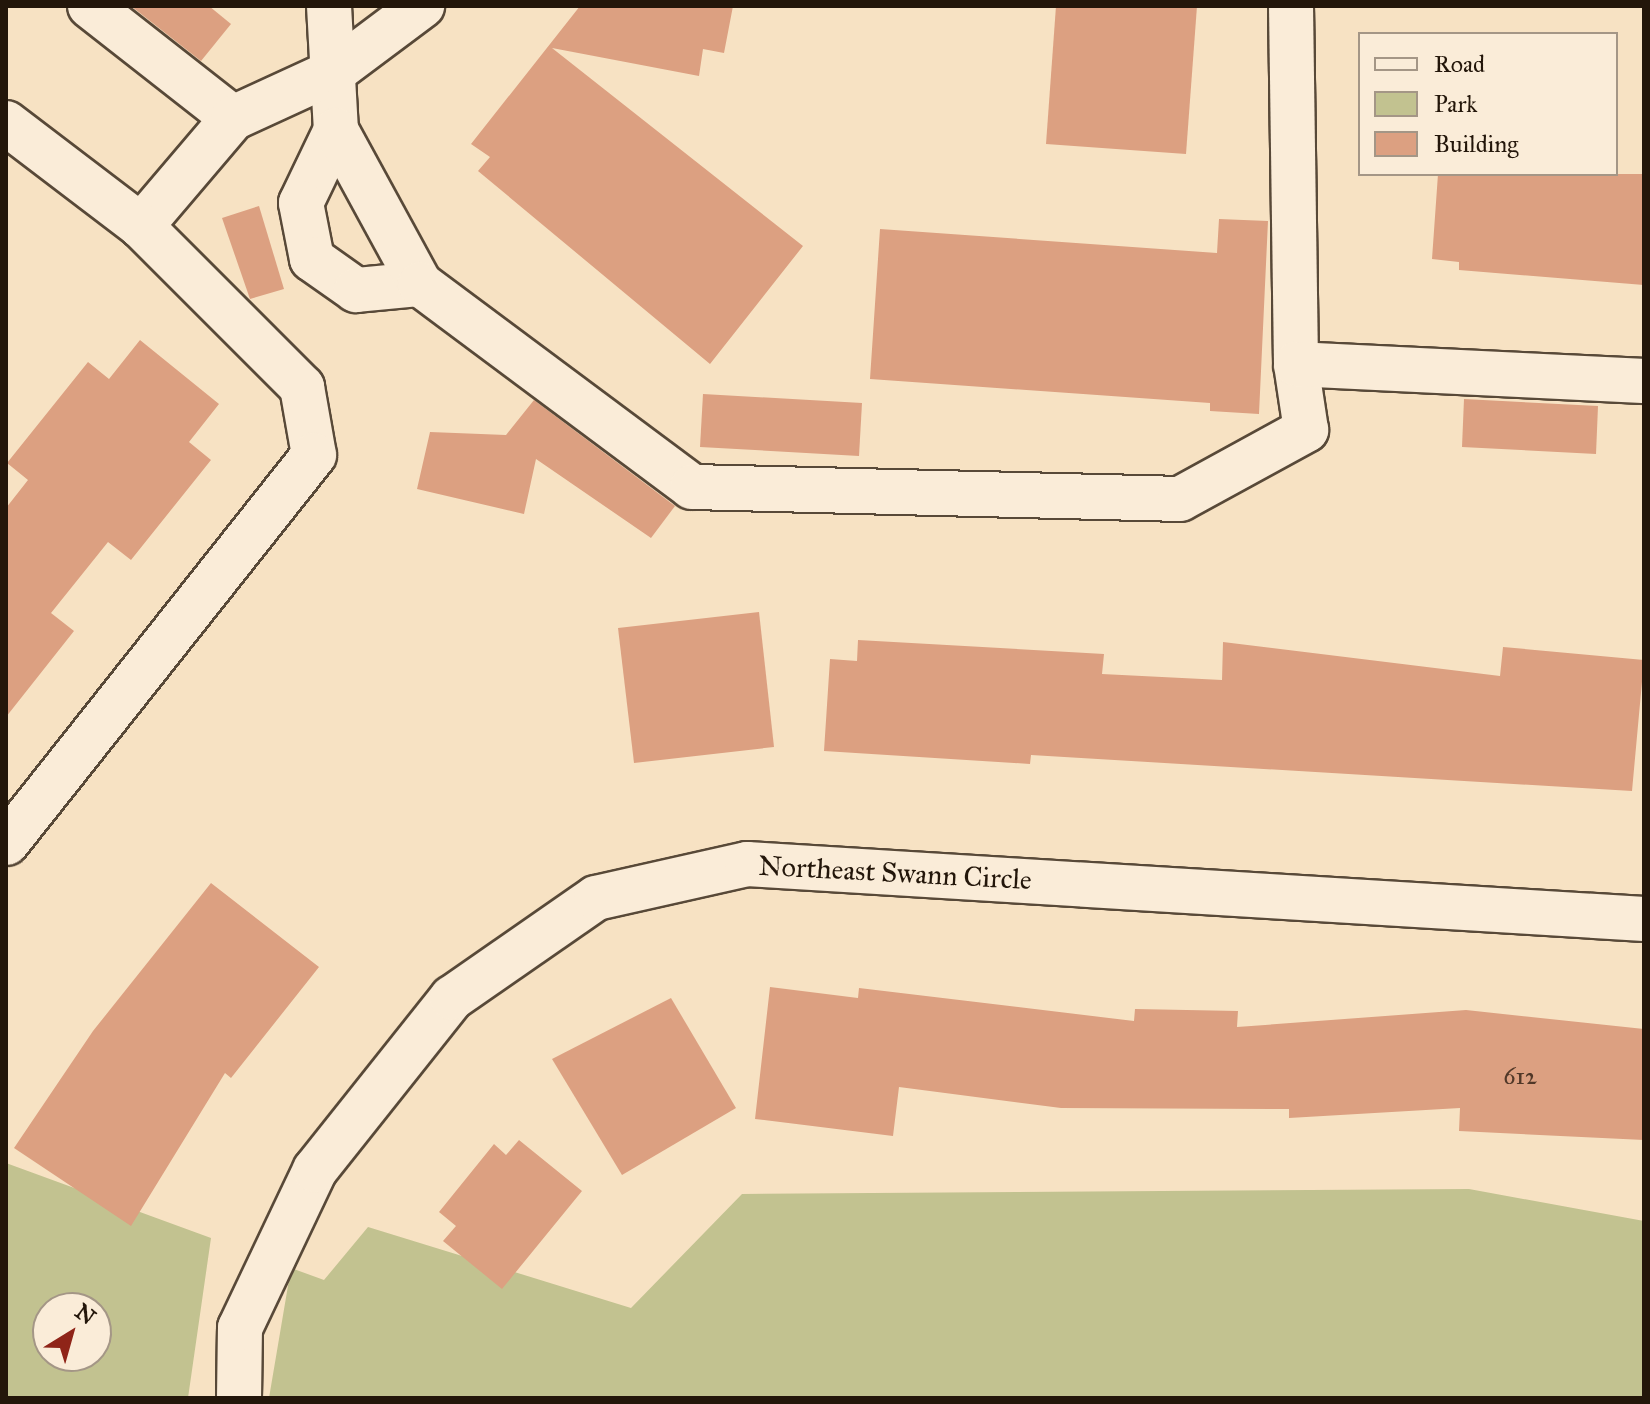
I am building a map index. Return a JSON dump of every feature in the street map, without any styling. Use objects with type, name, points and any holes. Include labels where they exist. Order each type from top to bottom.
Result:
[{"type":"street","points":[[90,6],[233,118]]},
{"type":"street","points":[[329,6],[336,130],[301,203],[312,259],[356,290],[420,284]]},
{"type":"street","points":[[141,226],[233,118],[335,71],[422,6]]},
{"type":"street","points":[[336,130],[420,284],[692,487],[1180,499],[1306,430],[1296,364],[1291,6]]},
{"type":"street","points":[[6,123],[141,226],[302,387],[314,455],[6,843]]},
{"type":"street","points":[[1296,364],[1644,381]]},
{"type":"street","name":"Northeast Swann Circle","points":[[239,1398],[240,1328],[315,1170],[452,998],[596,898],[747,864],[1644,919]]},
{"type":"green space","points":[[6,1163],[211,1238],[188,1398],[6,1398]]},
{"type":"green space","points":[[1469,1189],[1644,1221],[1644,1398],[269,1398],[291,1268],[324,1280],[368,1227],[631,1308],[742,1194]]},
{"type":"building","points":[[131,6],[209,6],[231,24],[201,61]]},
{"type":"building","points":[[580,6],[733,6],[724,53],[703,49],[699,76],[552,48],[803,246],[710,364],[478,171],[490,157],[471,144]]},
{"type":"building","points":[[1056,6],[1197,6],[1186,154],[1046,144]]},
{"type":"building","points":[[1644,174],[1644,285],[1459,270],[1459,262],[1432,259],[1438,176]]},
{"type":"building","points":[[259,206],[284,289],[250,299],[222,218]]},
{"type":"building","points":[[1219,219],[1268,221],[1259,414],[1210,411],[1210,403],[870,379],[880,229],[1217,253]]},
{"type":"building","points":[[140,340],[219,404],[189,442],[211,460],[131,560],[108,542],[51,613],[74,631],[6,717],[6,508],[28,480],[7,463],[88,362],[109,379]]},
{"type":"building","points":[[703,394],[862,403],[859,456],[700,447]]},
{"type":"building","points":[[1464,399],[1598,406],[1596,454],[1462,447]]},
{"type":"building","points":[[534,400],[675,506],[651,538],[536,459],[524,514],[417,489],[430,432],[506,435]]},
{"type":"building","points":[[759,612],[774,747],[634,763],[618,628]]},
{"type":"building","points":[[858,640],[1104,654],[1102,674],[1222,680],[1223,642],[1500,676],[1503,647],[1644,660],[1632,791],[1031,755],[1030,764],[824,751],[830,659],[857,661]]},
{"type":"building","points":[[211,883],[319,967],[231,1078],[225,1073],[131,1226],[14,1148],[93,1031]]},
{"type":"building","points":[[770,987],[858,998],[859,988],[1134,1021],[1135,1009],[1238,1011],[1237,1027],[1466,1010],[1644,1029],[1644,1140],[1459,1131],[1460,1108],[1289,1118],[1289,1109],[1061,1108],[899,1087],[893,1136],[755,1119]]},
{"type":"building","points":[[671,998],[736,1108],[622,1175],[552,1059]]},
{"type":"building","points":[[519,1140],[582,1191],[502,1289],[443,1241],[456,1226],[439,1212],[494,1144],[506,1155]]}]
